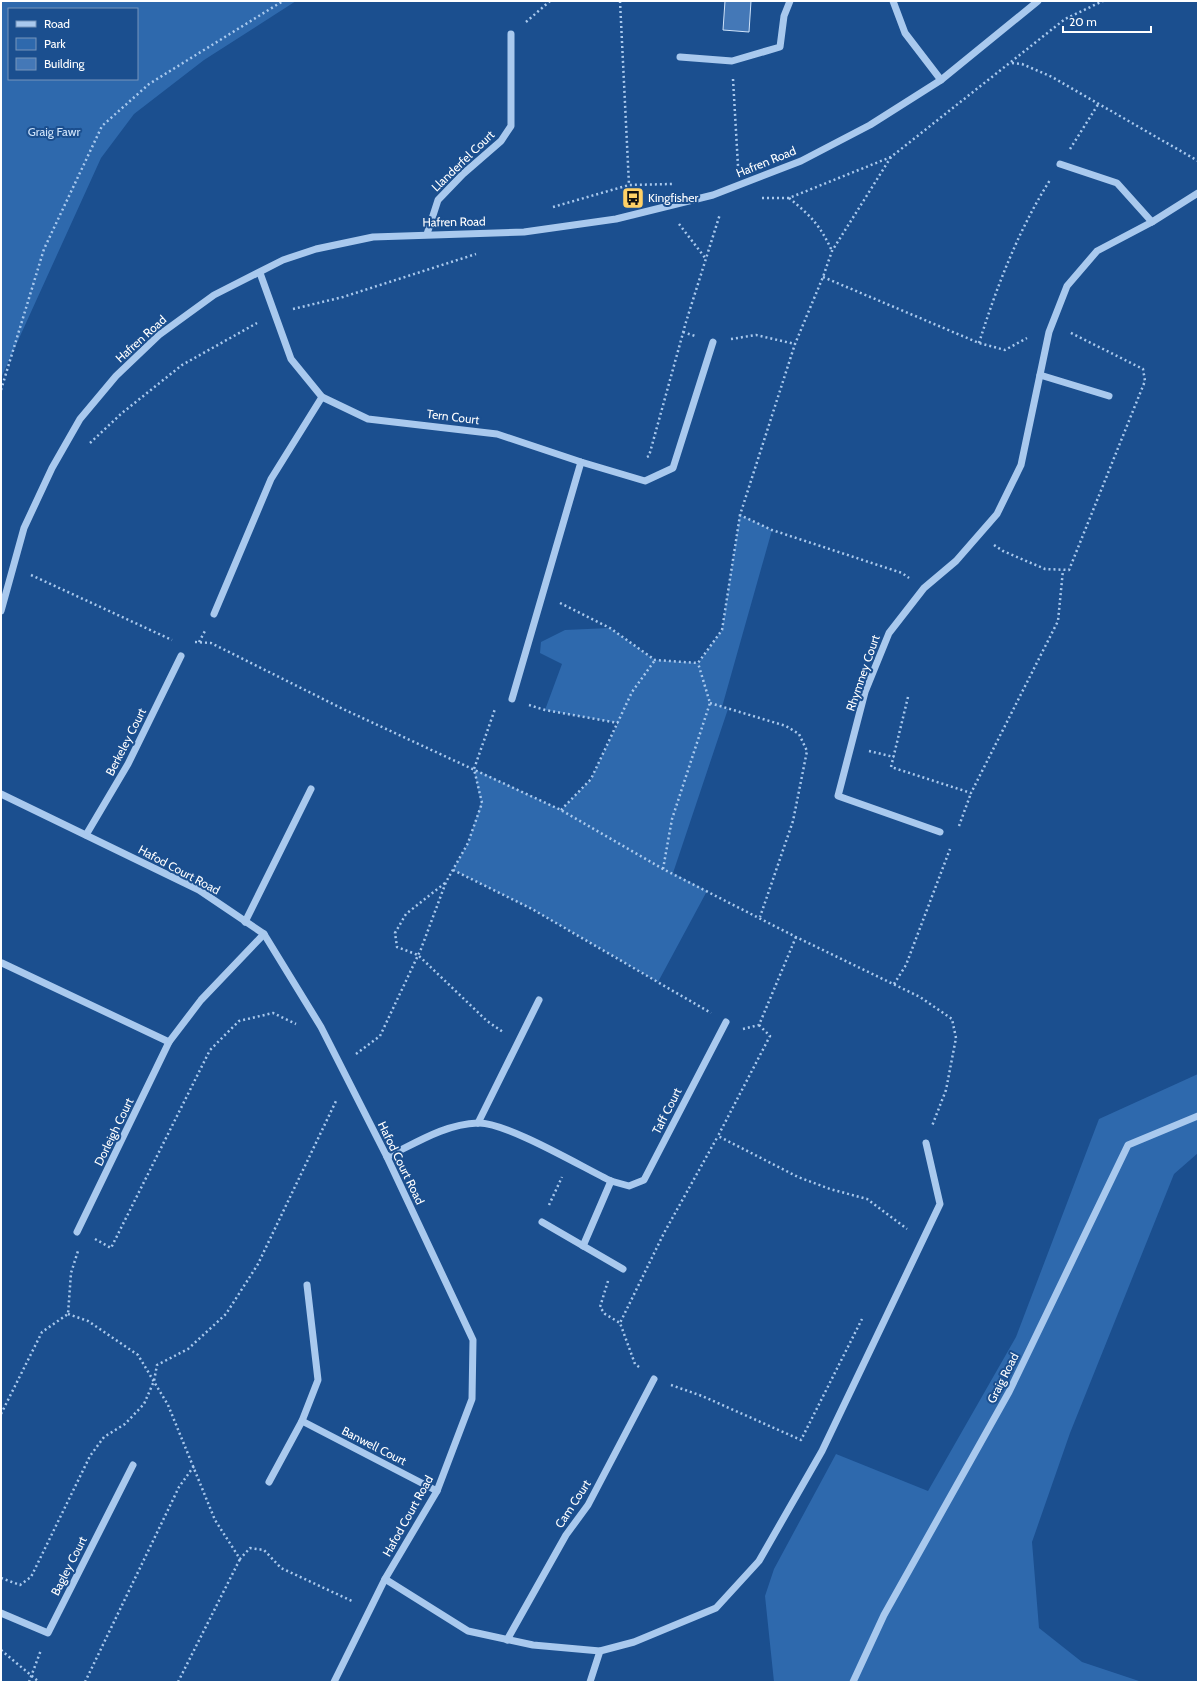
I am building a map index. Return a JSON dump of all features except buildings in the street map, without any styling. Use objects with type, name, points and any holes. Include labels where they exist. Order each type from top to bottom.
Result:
[{"type":"street","points":[[680,57],[732,61],[780,47],[784,16],[790,1]]},
{"type":"street","points":[[893,1],[905,33],[941,80]]},
{"type":"street","name":"Hafren Road","points":[[1,611],[24,528],[52,468],[80,419],[116,376],[160,334],[214,295],[283,260],[316,249],[374,237],[427,234],[524,232],[616,219],[713,195],[801,161],[870,125],[941,80],[1038,1]]},
{"type":"street","name":"Llanderfel Court","points":[[427,234],[438,200],[463,174],[501,141],[511,126],[511,34]]},
{"type":"street","points":[[1060,164],[1117,183],[1152,222]]},
{"type":"street","name":"Rhymney Court","points":[[940,832],[838,796],[865,692],[889,633],[924,588],[956,561],[997,514],[1021,465],[1049,332],[1067,286],[1097,251],[1152,222],[1198,193]]},
{"type":"street","name":"Tern Court","points":[[260,273],[291,359],[322,397],[368,419],[497,434],[581,462],[645,481],[673,468],[713,342]]},
{"type":"street","points":[[1040,375],[1109,396]]},
{"type":"street","points":[[214,614],[271,479],[322,397]]},
{"type":"street","points":[[512,699],[541,594],[581,462]]},
{"type":"street","name":"Berkeley Court","points":[[86,835],[128,764],[181,656]]},
{"type":"street","points":[[245,922],[311,789]]},
{"type":"street","name":"Hafod Court Road","points":[[1,794],[199,890],[264,934],[321,1026],[387,1157],[473,1340],[472,1398],[436,1491],[385,1579],[334,1682]]},
{"type":"street","name":"Dorleigh Court","points":[[78,1232],[169,1042],[201,1000],[264,934]]},
{"type":"street","points":[[2,964],[169,1042]]},
{"type":"street","points":[[478,1123],[539,1000]]},
{"type":"street","name":"Taff Court","points":[[387,1157],[442,1129],[478,1123],[509,1130],[611,1181],[629,1186],[644,1180],[726,1022]]},
{"type":"street","name":"Graig Road","points":[[853,1682],[884,1615],[1009,1392],[1128,1145],[1198,1116]]},
{"type":"street","points":[[385,1579],[468,1631],[533,1645],[600,1651],[634,1642],[716,1608],[759,1561],[822,1451],[940,1204],[926,1143]]},
{"type":"street","points":[[582,1246],[611,1181]]},
{"type":"street","points":[[542,1222],[623,1268]]},
{"type":"street","points":[[269,1482],[302,1421],[318,1380],[307,1285]]},
{"type":"street","name":"Cam Court","points":[[507,1640],[566,1535],[588,1505],[654,1379]]},
{"type":"street","name":"Banwell Court","points":[[302,1421],[436,1491]]},
{"type":"street","name":"Bagley Court","points":[[48,1633],[133,1465]]},
{"type":"street","points":[[1,1613],[48,1633]]},
{"type":"street","points":[[590,1682],[600,1651]]},
{"type":"path","points":[[1,390],[44,249],[102,126],[149,84],[283,1]]},
{"type":"path","points":[[511,34],[550,1]]},
{"type":"path","points":[[620,1],[629,185]]},
{"type":"path","points":[[732,61],[738,166],[732,168]]},
{"type":"path","points":[[1011,63],[1022,64],[1052,77],[1198,161]]},
{"type":"path","points":[[979,343],[996,288],[1033,208],[1099,103]]},
{"type":"path","points":[[698,663],[722,630],[740,515],[795,344],[823,277],[832,251],[854,213],[892,157]]},
{"type":"path","points":[[546,209],[629,185],[676,184]]},
{"type":"path","points":[[789,198],[806,212],[821,229],[832,251]]},
{"type":"path","points":[[620,473],[650,456],[683,332],[721,211]]},
{"type":"path","points":[[678,223],[706,259]]},
{"type":"path","points":[[683,332],[713,342],[756,335],[795,344]]},
{"type":"path","points":[[740,515],[772,530],[902,573],[924,588]]},
{"type":"path","points":[[958,829],[971,793],[1058,621],[1063,570]]},
{"type":"path","points":[[541,594],[610,628],[655,660],[698,663]]},
{"type":"path","points":[[181,656],[199,642],[214,614]]},
{"type":"path","points":[[561,810],[591,779],[632,692],[655,660]]},
{"type":"path","points":[[663,869],[672,820],[710,703],[698,663]]},
{"type":"path","points":[[340,1066],[380,1036],[418,956],[446,882],[468,843],[482,803],[474,769],[500,695],[545,710],[618,723]]},
{"type":"path","points":[[908,697],[891,767],[971,793]]},
{"type":"path","points":[[710,703],[786,726],[799,734],[806,751],[793,821],[760,917]]},
{"type":"path","points":[[852,746],[894,756]]},
{"type":"path","points":[[894,984],[906,966],[952,843]]},
{"type":"path","points":[[453,870],[532,909],[726,1022],[741,1029],[759,1025]]},
{"type":"path","points":[[446,882],[406,914],[395,933],[397,947],[418,956],[488,1021],[518,1042]]},
{"type":"path","points":[[759,1025],[796,937]]},
{"type":"path","points":[[91,1236],[111,1248],[210,1050],[238,1021],[273,1013],[300,1026]]},
{"type":"path","points":[[759,1025],[770,1036],[718,1136],[664,1233],[620,1323],[623,1336],[635,1364],[654,1379],[702,1396],[801,1440],[864,1313]]},
{"type":"path","points":[[1,1578],[20,1585],[31,1577],[90,1456],[104,1437],[126,1424],[144,1404],[154,1381],[157,1365],[188,1349],[226,1314],[258,1264],[338,1099],[352,1088]]},
{"type":"path","points":[[718,1136],[798,1177],[830,1189],[868,1199],[907,1229],[903,1236]]},
{"type":"path","points":[[542,1222],[569,1160]]},
{"type":"path","points":[[68,1314],[71,1273],[80,1246]]},
{"type":"path","points":[[614,1263],[600,1307],[605,1314],[620,1323]]},
{"type":"path","points":[[68,1314],[88,1321],[138,1355],[168,1406],[215,1520],[240,1558]]},
{"type":"path","points":[[1,1414],[42,1332],[68,1314]]},
{"type":"path","points":[[85,1682],[179,1487],[194,1466]]},
{"type":"path","points":[[178,1682],[240,1558],[250,1548],[264,1550],[281,1568],[370,1610]]},
{"type":"path","points":[[30,1682],[31,1675],[48,1633]]},
{"type":"path","points":[[1,1650],[39,1682]]},
{"type":"green space","name":"Graig Fawr","points":[[1,1],[296,1],[204,60],[134,114],[101,158],[1,378]]},
{"type":"green space","points":[[740,515],[772,530],[722,707],[728,709],[673,873],[707,891],[658,982],[532,909],[453,870],[468,843],[481,803],[474,769],[561,810],[591,779],[618,723],[545,710],[562,664],[540,653],[541,642],[565,630],[610,628],[655,660],[698,663],[722,630]]},
{"type":"green space","points":[[1198,1074],[1198,1153],[1174,1174],[1070,1433],[1032,1542],[1039,1628],[1082,1662],[1142,1682],[774,1682],[765,1596],[774,1569],[836,1454],[928,1491],[1016,1337],[1099,1119]]},
{"type":"place","name":"Kingfisher","points":[[633,198]]}]
